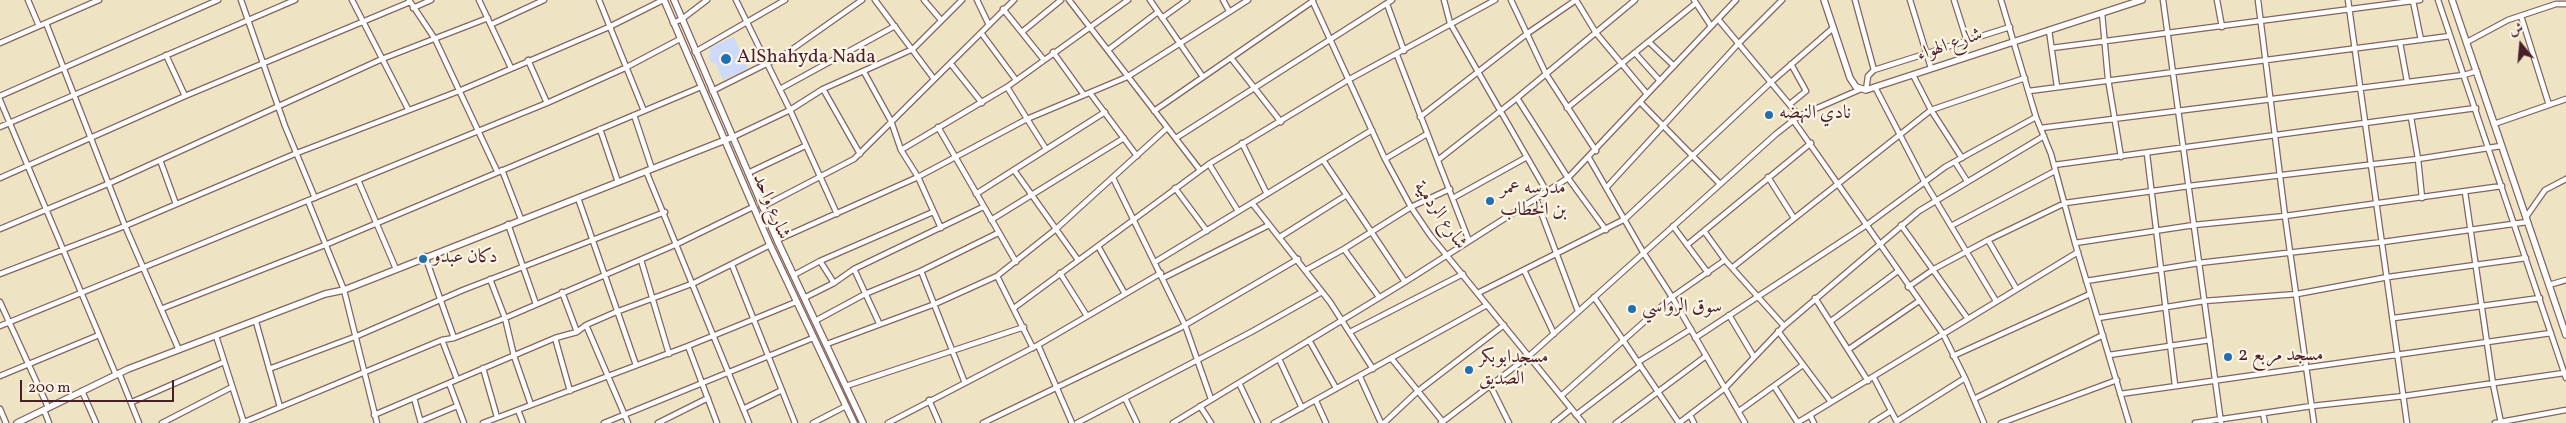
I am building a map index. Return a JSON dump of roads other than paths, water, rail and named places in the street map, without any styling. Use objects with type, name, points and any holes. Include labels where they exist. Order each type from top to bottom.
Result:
[{"type":"street","points":[[28,0],[40,26]]},
{"type":"street","points":[[0,43],[92,1],[99,0]]},
{"type":"street","points":[[0,96],[218,0]]},
{"type":"street","points":[[240,0],[278,107],[315,198]]},
{"type":"street","points":[[0,127],[247,19],[295,0]]},
{"type":"street","points":[[352,0],[408,109]]},
{"type":"street","points":[[413,8],[431,0]]},
{"type":"street","points":[[480,0],[511,68]]},
{"type":"street","points":[[492,24],[544,0]]},
{"type":"street","points":[[599,0],[644,111]]},
{"type":"street","points":[[0,274],[126,226],[297,153],[459,91],[609,27],[663,0]]},
{"type":"street","name":"شارع واحد","points":[[663,0],[770,245],[854,423]]},
{"type":"street","name":"شارع واحد","points":[[674,0],[777,240],[863,423]]},
{"type":"street","points":[[673,23],[682,20],[708,0]]},
{"type":"street","points":[[736,0],[766,65],[790,110],[837,214]]},
{"type":"street","points":[[695,52],[785,0]]},
{"type":"street","points":[[712,92],[766,65],[862,0]]},
{"type":"street","points":[[875,0],[913,48],[934,79]]},
{"type":"street","points":[[924,0],[941,20]]},
{"type":"street","points":[[17,423],[118,374],[326,294],[344,290],[425,256],[733,137],[790,110],[823,89],[864,72],[913,48],[962,0]]},
{"type":"street","points":[[977,0],[989,25]]},
{"type":"street","points":[[762,206],[846,165],[860,154],[890,121],[982,34],[1003,9],[1014,0]]},
{"type":"street","points":[[1022,32],[1061,0]]},
{"type":"street","points":[[1068,0],[1200,170]]},
{"type":"street","points":[[901,150],[1007,87],[1053,52],[1128,0]]},
{"type":"street","points":[[1150,0],[1203,77]]},
{"type":"street","points":[[1162,18],[1187,0]]},
{"type":"street","points":[[1222,0],[1229,11]]},
{"type":"street","points":[[777,240],[918,177],[1027,119],[1128,77],[1248,0]]},
{"type":"street","points":[[1154,111],[1313,0]]},
{"type":"street","name":"شارع الردمية","points":[[1313,0],[1385,159],[1411,207],[1462,274],[1583,423]]},
{"type":"street","points":[[1176,138],[1392,0]]},
{"type":"street","points":[[1444,0],[1450,23],[1547,192]]},
{"type":"street","points":[[1014,308],[1133,218],[1209,164],[1348,80],[1397,55],[1450,23],[1494,0]]},
{"type":"street","points":[[1511,0],[1546,74],[1596,151]]},
{"type":"street","points":[[1420,116],[1528,33],[1576,0],[1596,33],[1648,94]]},
{"type":"street","points":[[1438,160],[1501,112],[1635,0]]},
{"type":"street","points":[[1173,423],[1405,282],[1568,178],[1596,151],[1736,0]]},
{"type":"street","points":[[1607,188],[1738,44],[1782,0]]},
{"type":"street","points":[[1824,0],[1850,78],[1863,89]]},
{"type":"street","points":[[1855,0],[1874,70]]},
{"type":"street","points":[[1910,0],[1931,68]]},
{"type":"street","points":[[1954,0],[1967,40]]},
{"type":"street","points":[[2001,0],[2015,41],[2036,117],[2054,165],[2086,281],[2129,421],[2121,423]]},
{"type":"street","name":"شارع الهواء","points":[[1863,89],[1875,87],[2142,0]]},
{"type":"street","points":[[2163,0],[2221,421]]},
{"type":"street","points":[[2217,0],[2222,27]]},
{"type":"street","points":[[2258,0],[2285,216],[2314,423]]},
{"type":"street","points":[[2348,0],[2362,87],[2407,423]]},
{"type":"street","points":[[2052,48],[2261,23],[2381,2],[2420,0]]},
{"type":"street","points":[[2195,423],[2221,421],[2312,406],[2565,375],[2438,0]]},
{"type":"street","points":[[2452,0],[2566,335]]},
{"type":"street","points":[[0,178],[92,139],[185,96],[410,1],[435,39],[500,171],[521,219]]},
{"type":"street","points":[[2412,1],[2421,40]]},
{"type":"street","points":[[1567,108],[1695,2],[1711,26]]},
{"type":"street","points":[[1386,4],[1404,51]]},
{"type":"street","points":[[2467,42],[2521,16],[2556,4],[2566,4]]},
{"type":"street","points":[[1003,9],[1044,60]]},
{"type":"street","points":[[1108,50],[1158,12]]},
{"type":"street","points":[[2102,13],[2108,79],[2116,117],[2121,157]]},
{"type":"street","points":[[2521,16],[2550,105]]},
{"type":"street","points":[[0,229],[110,183],[382,59],[488,18]]},
{"type":"street","points":[[1718,19],[1799,116]]},
{"type":"street","points":[[46,23],[143,268],[179,350]]},
{"type":"street","points":[[780,89],[895,26]]},
{"type":"street","points":[[1391,358],[1442,422],[1529,356],[1643,252],[1799,116],[1863,89],[1868,76],[1874,70],[2010,27]]},
{"type":"street","points":[[1478,293],[1625,219],[1770,83],[1833,28]]},
{"type":"street","points":[[2049,30],[2057,87]]},
{"type":"street","points":[[982,34],[1016,80]]},
{"type":"street","points":[[2029,91],[2173,70],[2450,36]]},
{"type":"street","points":[[0,326],[547,103],[625,68],[680,39]]},
{"type":"street","points":[[1649,42],[1674,66]]},
{"type":"street","points":[[2400,43],[2407,82]]},
{"type":"street","points":[[1053,52],[1084,95]]},
{"type":"street","points":[[1635,53],[1660,81]]},
{"type":"street","points":[[166,55],[185,96]]},
{"type":"street","points":[[1397,55],[1469,241]]},
{"type":"street","points":[[1231,58],[1281,122]]},
{"type":"street","points":[[528,60],[547,103]]},
{"type":"street","points":[[951,64],[982,103]]},
{"type":"street","points":[[1790,104],[1806,91],[1791,64]]},
{"type":"street","points":[[2041,128],[2116,117],[2464,75],[2477,71]]},
{"type":"street","points":[[864,72],[890,121],[901,150],[918,177],[941,228]]},
{"type":"street","points":[[1912,75],[1931,110],[1962,158]]},
{"type":"street","points":[[1733,267],[1931,110],[2025,78]]},
{"type":"street","points":[[161,309],[325,245],[700,87]]},
{"type":"street","points":[[1007,87],[1046,149]]},
{"type":"street","points":[[1875,87],[1924,181],[1996,301]]},
{"type":"street","points":[[823,89],[860,154]]},
{"type":"street","points":[[1090,93],[1137,156]]},
{"type":"street","points":[[1518,98],[1568,178],[1606,230]]},
{"type":"street","points":[[2494,124],[2566,99]]},
{"type":"street","points":[[0,100],[99,335],[132,402],[140,423]]},
{"type":"street","points":[[1640,102],[1720,184]]},
{"type":"street","points":[[2054,165],[2147,154],[2476,108]]},
{"type":"street","points":[[976,194],[1105,112]]},
{"type":"street","points":[[634,115],[649,170],[749,423]]},
{"type":"street","points":[[2410,116],[2418,159],[2422,198]]},
{"type":"street","points":[[1695,338],[1868,224],[1924,181],[1954,162],[2036,117]]},
{"type":"street","points":[[1794,120],[1868,224],[1908,287],[1943,334],[1965,378],[1983,421],[1976,423]]},
{"type":"street","points":[[938,127],[1016,262]]},
{"type":"street","points":[[600,128],[618,182]]},
{"type":"street","points":[[826,344],[935,304],[997,276],[1056,229],[1167,128]]},
{"type":"street","points":[[1155,262],[1372,130]]},
{"type":"street","points":[[1385,159],[1427,134]]},
{"type":"street","points":[[1594,298],[1679,423],[1725,388],[1778,331],[1879,242],[1936,199],[2044,136]]},
{"type":"street","points":[[991,220],[1124,138]]},
{"type":"street","points":[[1242,143],[1267,194]]},
{"type":"street","points":[[1687,245],[1811,143]]},
{"type":"street","points":[[748,172],[805,146]]},
{"type":"street","points":[[1908,287],[1934,269],[1988,240],[2065,203],[2189,186],[2418,159],[2501,146]]},
{"type":"street","points":[[2147,154],[2175,385]]},
{"type":"street","points":[[1453,198],[1527,157]]},
{"type":"street","points":[[1589,158],[1746,423]]},
{"type":"street","points":[[160,160],[176,204]]},
{"type":"street","points":[[1323,160],[1345,196],[1405,282]]},
{"type":"street","points":[[1954,162],[1967,181]]},
{"type":"street","points":[[1209,164],[1238,211]]},
{"type":"street","points":[[1014,170],[1078,260]]},
{"type":"street","points":[[1951,226],[2055,171]]},
{"type":"street","points":[[1768,177],[1794,218]]},
{"type":"street","points":[[1112,178],[1185,325],[1211,399]]},
{"type":"street","points":[[2086,281],[2160,268],[2291,251],[2383,242],[2515,224],[2527,220],[2545,190],[2566,179]]},
{"type":"street","points":[[358,180],[396,269]]},
{"type":"street","points":[[2075,243],[2156,230],[2285,216],[2502,186]]},
{"type":"street","points":[[1176,188],[1207,231]]},
{"type":"street","points":[[1306,270],[1344,249],[1411,207],[1450,189]]},
{"type":"street","points":[[2465,192],[2486,340],[2501,423]]},
{"type":"street","points":[[1280,237],[1345,196]]},
{"type":"street","points":[[578,198],[606,274],[616,312],[636,365]]},
{"type":"street","points":[[1536,199],[1558,253],[1578,311]]},
{"type":"street","points":[[308,200],[344,290],[357,336],[363,374],[375,422]]},
{"type":"street","points":[[1252,203],[1298,259],[1342,319],[1373,369]]},
{"type":"street","points":[[216,336],[243,423],[442,340],[454,338],[505,318],[677,244],[753,206]]},
{"type":"street","points":[[804,298],[834,283],[854,269],[983,207]]},
{"type":"street","points":[[269,369],[357,336],[490,279],[594,241],[665,212]]},
{"type":"street","points":[[794,275],[820,261],[933,212]]},
{"type":"street","points":[[508,224],[536,304]]},
{"type":"street","points":[[888,423],[928,400],[1033,348],[1124,294],[1269,225]]},
{"type":"street","points":[[1901,225],[1968,319]]},
{"type":"street","points":[[1673,226],[1708,273]]},
{"type":"street","points":[[1704,231],[1725,260],[1784,326]]},
{"type":"street","points":[[815,321],[865,294],[921,271],[998,233]]},
{"type":"street","points":[[1988,240],[2016,288]]},
{"type":"street","points":[[374,415],[555,338],[577,332],[586,325],[616,312],[694,283],[770,245]]},
{"type":"street","points":[[1098,246],[1124,294]]},
{"type":"street","points":[[1344,249],[1379,297]]},
{"type":"street","points":[[1774,386],[1797,423],[1874,378],[2016,288],[2078,252]]},
{"type":"street","points":[[425,256],[454,338]]},
{"type":"street","points":[[2098,318],[2204,301],[2297,294],[2388,278],[2526,258]]},
{"type":"street","points":[[983,423],[1185,325],[1298,259]]},
{"type":"street","points":[[641,260],[654,299],[668,354]]},
{"type":"street","points":[[1561,396],[1672,297],[1725,260]]},
{"type":"street","points":[[820,261],[834,283]]},
{"type":"street","points":[[732,265],[795,423]]},
{"type":"street","points":[[854,269],[880,323]]},
{"type":"street","points":[[1524,270],[1554,334]]},
{"type":"street","points":[[921,271],[965,383]]},
{"type":"street","points":[[1831,321],[1898,271]]},
{"type":"street","points":[[1060,273],[1087,316]]},
{"type":"street","points":[[1350,332],[1462,274]]},
{"type":"street","points":[[997,276],[1033,348]]},
{"type":"street","points":[[490,279],[505,318],[514,356],[531,405]]},
{"type":"street","points":[[2549,285],[2566,280]]},
{"type":"street","points":[[562,292],[577,332]]},
{"type":"street","points":[[1077,423],[1322,292]]},
{"type":"street","points":[[1954,356],[2090,294]]},
{"type":"street","points":[[1815,298],[1868,381]]},
{"type":"street","points":[[2394,318],[2540,298]]},
{"type":"street","points":[[1849,349],[1919,301]]},
{"type":"street","points":[[0,302],[28,364],[46,409],[49,423]]},
{"type":"street","points":[[483,423],[668,354],[796,302]]},
{"type":"street","points":[[1274,423],[1487,305]]},
{"type":"street","points":[[1729,315],[1754,357]]},
{"type":"street","points":[[256,322],[280,408]]},
{"type":"street","points":[[586,325],[628,423]]},
{"type":"street","points":[[1360,377],[1382,423],[1418,391],[1504,325]]},
{"type":"street","points":[[846,386],[1024,327]]},
{"type":"street","points":[[1576,415],[1639,364],[1691,329]]},
{"type":"street","points":[[1778,331],[1831,402]]},
{"type":"street","points":[[2120,394],[2551,332]]},
{"type":"street","points":[[0,376],[99,335]]},
{"type":"street","points":[[1974,399],[2103,335]]},
{"type":"street","points":[[555,338],[570,391]]},
{"type":"street","points":[[604,423],[813,338]]},
{"type":"street","points":[[442,340],[457,379]]},
{"type":"street","points":[[1309,340],[1336,388]]},
{"type":"street","points":[[2109,355],[2210,340]]},
{"type":"street","points":[[1038,345],[1072,423]]},
{"type":"street","points":[[688,346],[717,423]]},
{"type":"street","points":[[1616,423],[1706,356]]},
{"type":"street","points":[[1278,359],[1302,408]]},
{"type":"street","points":[[132,402],[224,362]]},
{"type":"street","points":[[1739,411],[1803,365]]},
{"type":"street","points":[[483,368],[497,417]]},
{"type":"street","points":[[1874,378],[1897,422],[1965,378]]},
{"type":"street","points":[[2001,423],[2117,380]]},
{"type":"street","points":[[449,383],[464,423]]},
{"type":"street","points":[[1239,383],[1258,423]]},
{"type":"street","points":[[1490,385],[1509,423]]},
{"type":"street","points":[[162,423],[232,388]]},
{"type":"street","points":[[743,409],[782,390]]},
{"type":"street","points":[[82,391],[96,423]]},
{"type":"street","points":[[414,398],[421,422],[457,406]]},
{"type":"street","points":[[658,423],[708,398]]},
{"type":"street","points":[[1125,398],[1137,423]]},
{"type":"street","points":[[928,400],[938,423]]},
{"type":"street","points":[[1316,400],[1326,423]]},
{"type":"street","points":[[813,423],[846,406]]},
{"type":"street","points":[[1200,406],[1211,423]]},
{"type":"street","points":[[0,409],[6,423]]},
{"type":"street","points":[[1554,423],[1571,409]]},
{"type":"street","points":[[518,410],[523,423]]},
{"type":"street","points":[[2495,423],[2566,410]]},
{"type":"street","points":[[1872,423],[1891,411]]},
{"type":"street","points":[[2263,413],[2265,423]]},
{"type":"street","points":[[1690,415],[1694,423]]},
{"type":"street","points":[[1810,415],[1814,423]]},
{"type":"place","name":"AlShahyda Nada","points":[[726,59]]},
{"type":"place","name":"نادي النهضه","points":[[1769,115]]},
{"type":"place","name":"مدرسه عمر بن الخطاب","points":[[1490,201]]},
{"type":"place","name":"دكان عبدو","points":[[423,259]]},
{"type":"place","name":"سوق الرواسي","points":[[1632,309]]},
{"type":"place","name":"مسجد مربع 2","points":[[2228,357]]},
{"type":"place","name":"مسجدابوبكر الصديق","points":[[1469,370]]}]
